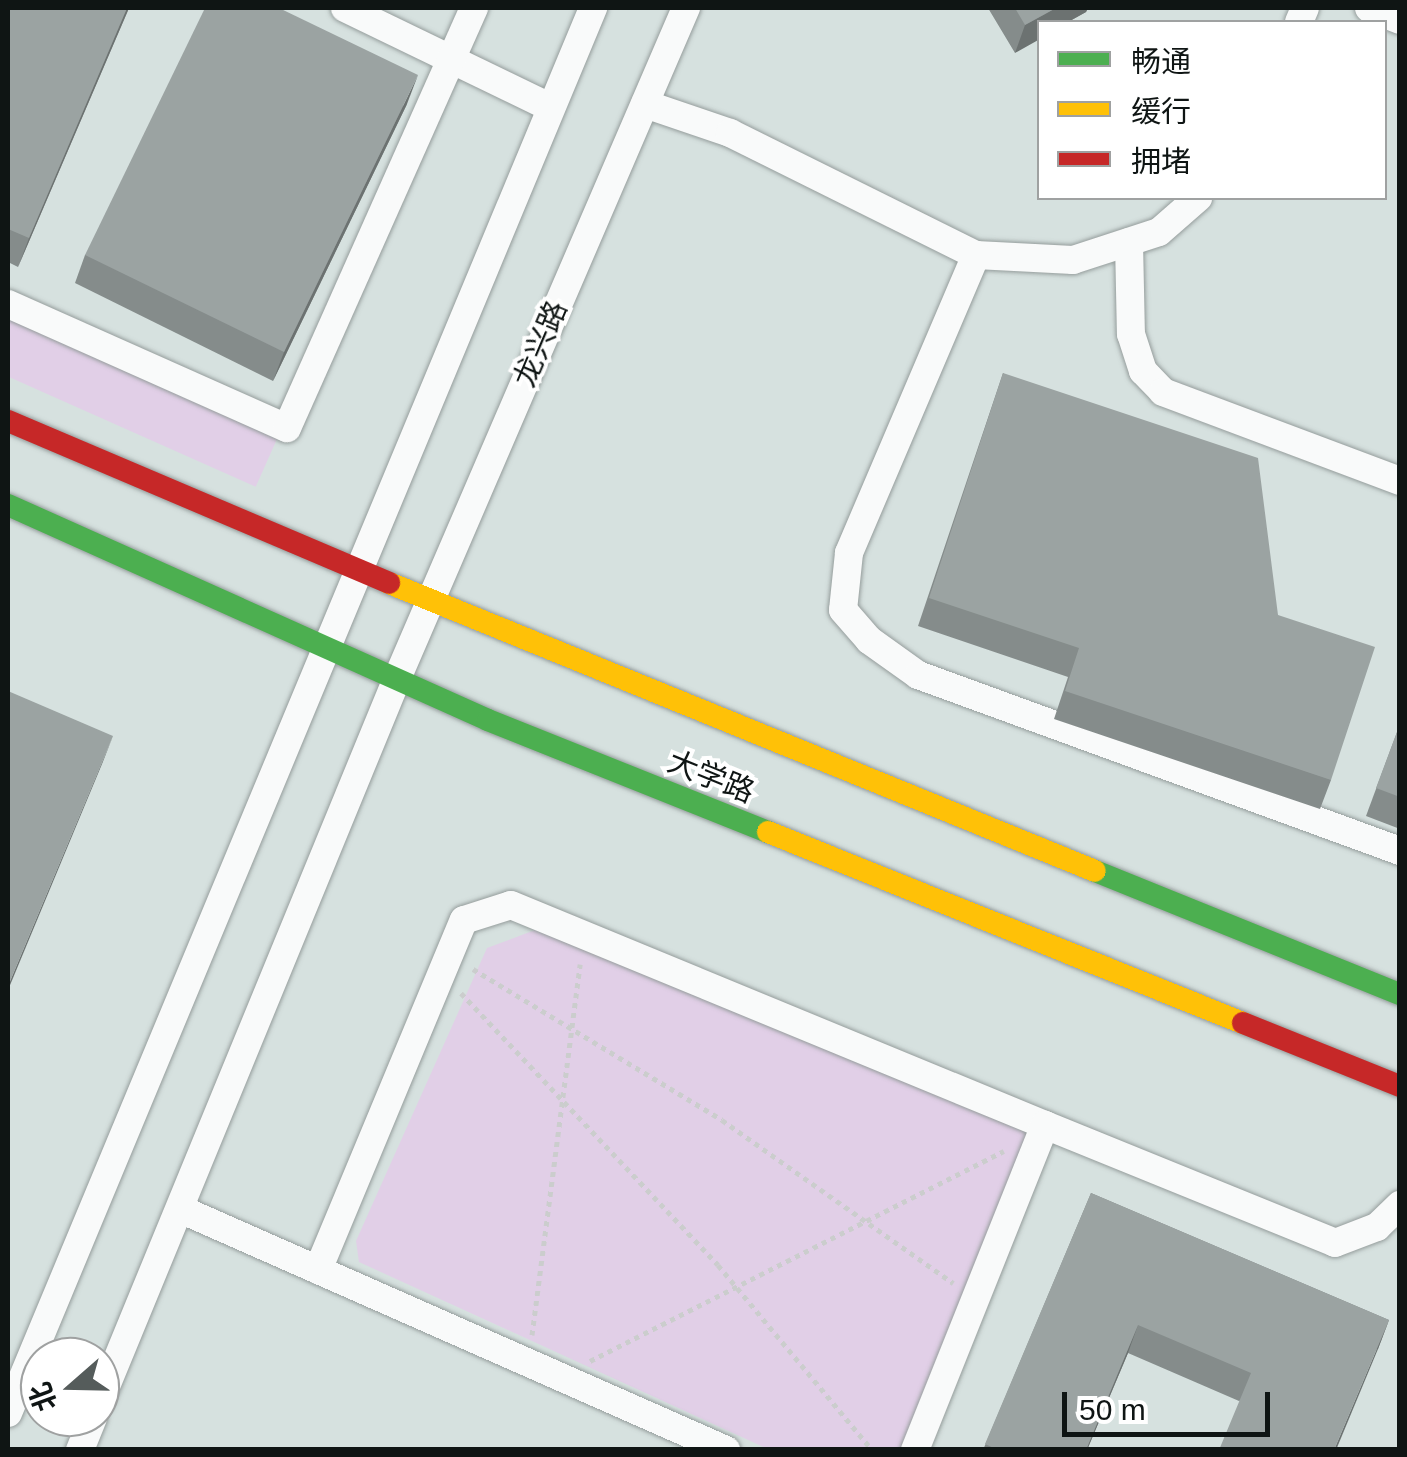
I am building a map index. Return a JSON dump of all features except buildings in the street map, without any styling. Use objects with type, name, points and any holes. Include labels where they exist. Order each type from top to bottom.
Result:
[{"type":"main road","name":"大学路","points":[[8,422],[430,600],[1400,994]]},
{"type":"main road","name":"大学路","points":[[8,505],[396,680],[1400,1086]]},
{"type":"street","points":[[345,8],[550,107]]},
{"type":"street","points":[[8,304],[287,428],[474,8]]},
{"type":"street","points":[[8,1413],[322,648],[593,8]]},
{"type":"street","name":"龙兴路","points":[[120,1353],[396,680],[686,8]]},
{"type":"street","points":[[1368,8],[1400,20]]},
{"type":"street","points":[[645,104],[730,133],[976,256],[1073,260],[1159,232],[1196,200]]},
{"type":"street","points":[[1129,242],[1132,334],[1143,371],[1163,392],[1400,482]]},
{"type":"street","points":[[976,256],[849,554],[844,610],[870,640],[918,674],[1400,852]]},
{"type":"street","points":[[318,1270],[464,920],[511,904],[1044,1129],[1335,1243],[1377,1227],[1400,1206]]},
{"type":"street","points":[[916,1450],[1044,1129]]},
{"type":"street","points":[[180,1209],[726,1450]]},
{"type":"path","points":[[529,1362],[584,935]]},
{"type":"path","points":[[446,964],[570,1028],[722,1120],[976,1299]]},
{"type":"path","points":[[446,964],[561,1100],[736,1286],[872,1450]]},
{"type":"path","points":[[561,1377],[1044,1129]]},
{"type":"shaded area","points":[[8,313],[279,434],[256,487],[8,376]]},
{"type":"shaded area","points":[[535,930],[1045,1125],[916,1449],[768,1449],[359,1262],[356,1241],[487,948]]},
{"type":"traffic: fast","points":[[8,505],[488,720],[768,832]]},
{"type":"traffic: fast","points":[[1095,871],[1400,994]]},
{"type":"traffic: slow","points":[[389,583],[1095,871]]},
{"type":"traffic: slow","points":[[768,832],[1243,1023]]},
{"type":"traffic: jam","points":[[8,421],[389,583]]},
{"type":"traffic: jam","points":[[1243,1023],[1400,1086]]}]
